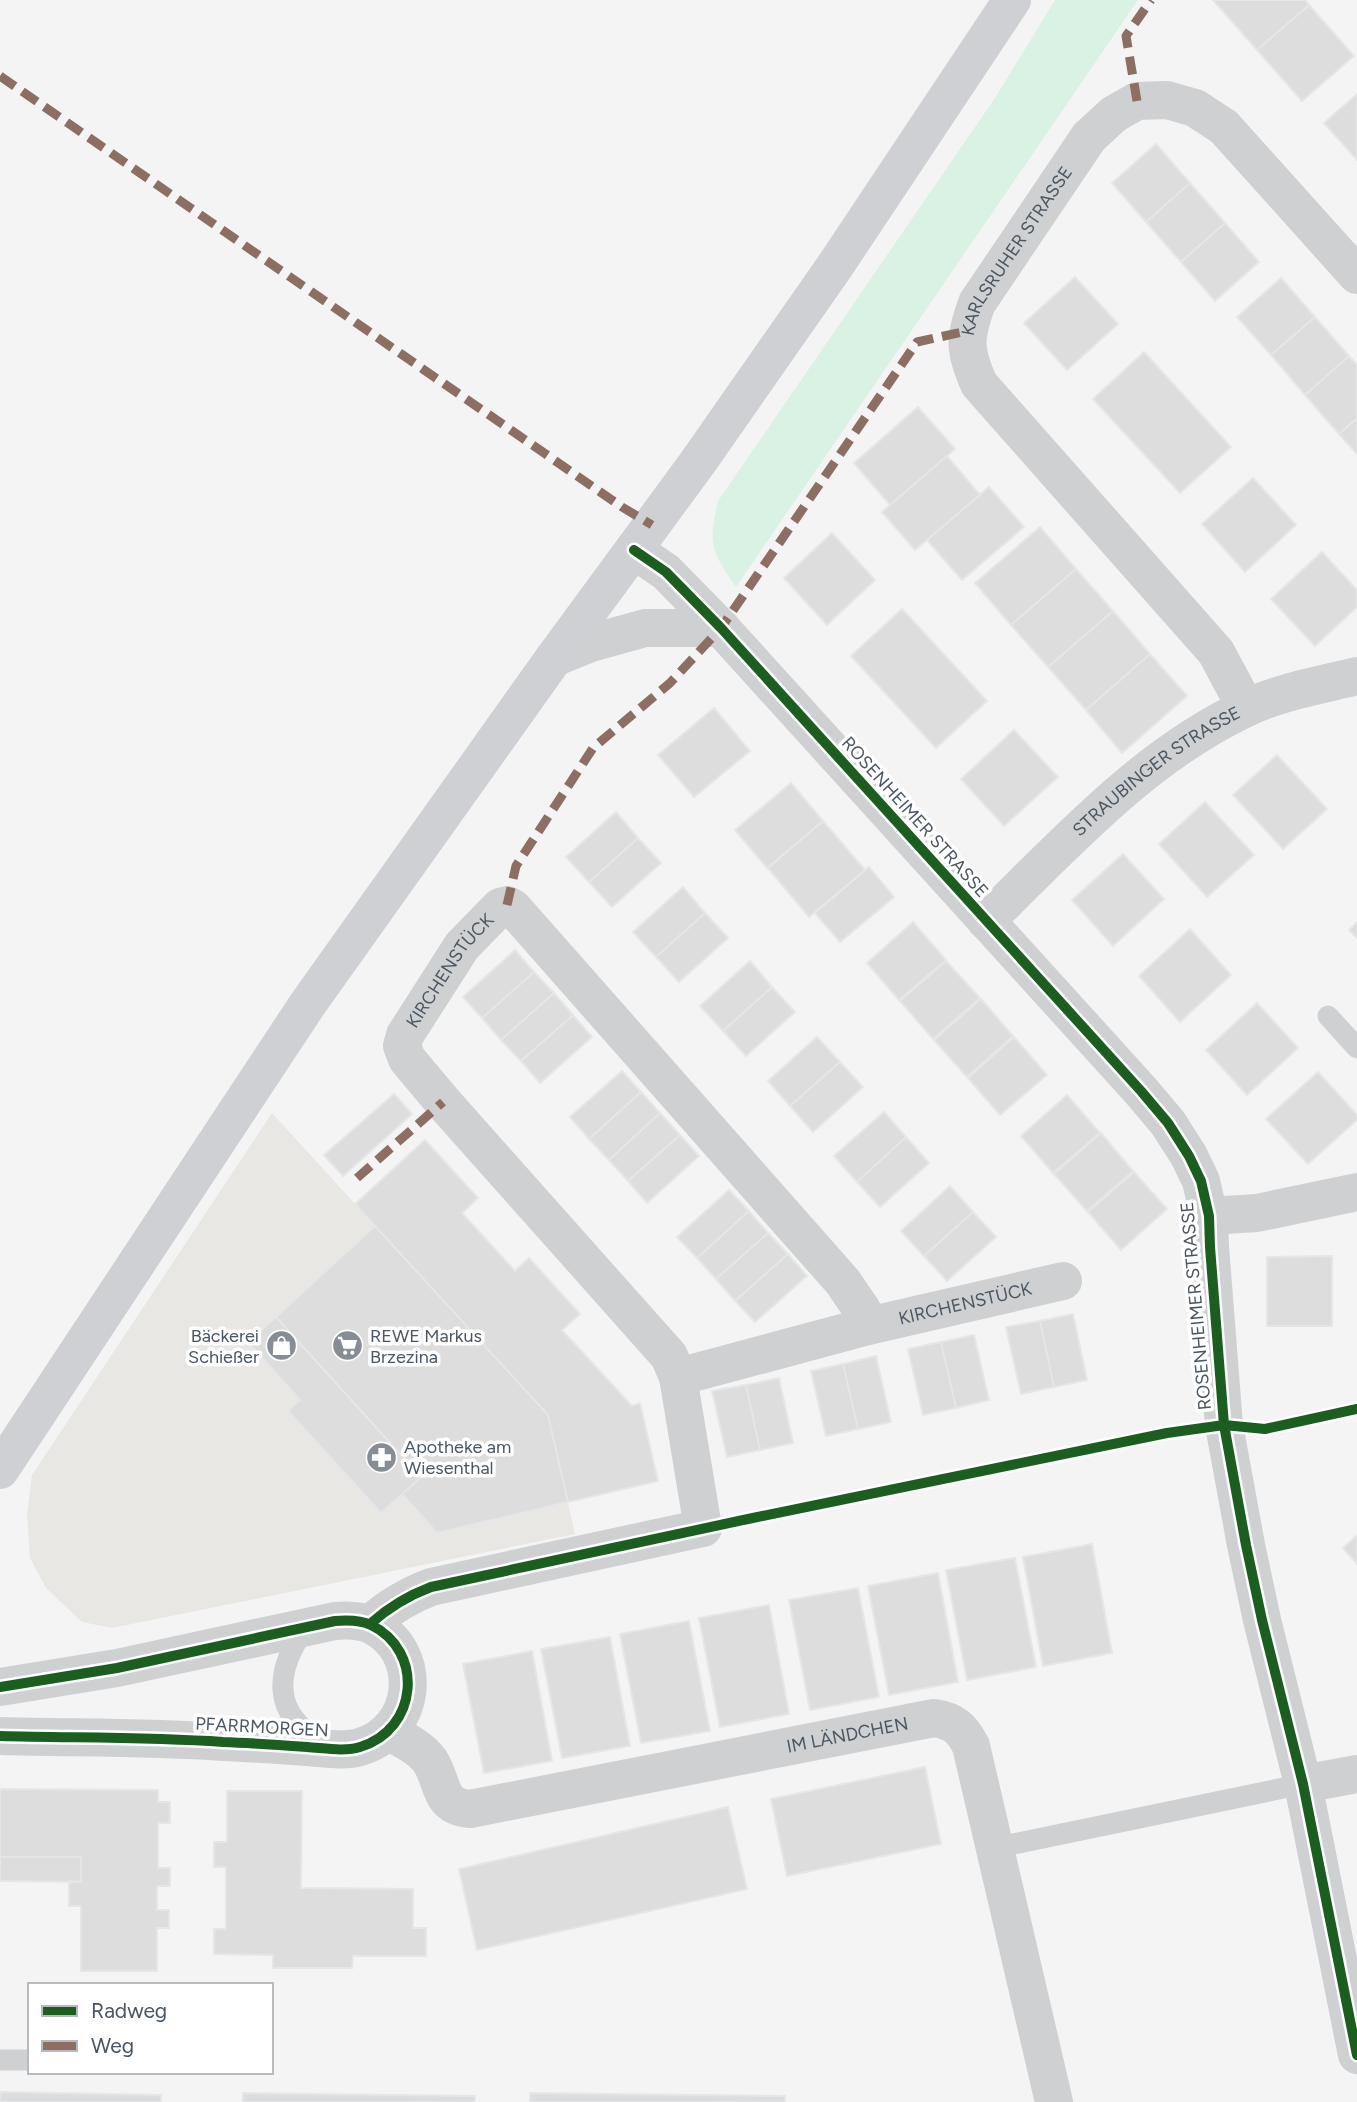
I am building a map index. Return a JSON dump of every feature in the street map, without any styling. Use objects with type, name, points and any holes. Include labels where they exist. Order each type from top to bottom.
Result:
[{"type":"main road","points":[[0,1471],[307,1005],[837,263],[1012,0]]},
{"type":"street","name":"KARLSRUHER STRASSE","points":[[1246,708],[1216,652],[979,384],[968,360],[967,331],[976,303],[1090,137],[1114,114],[1137,101],[1167,100],[1195,108],[1224,127],[1357,275]]},
{"type":"street","name":"ROSENHEIMER STRASSE","points":[[634,550],[666,572],[721,628],[1168,1123],[1201,1181],[1209,1216],[1210,1261],[1224,1425],[1262,1620],[1303,1784],[1357,2055]]},
{"type":"street","points":[[554,658],[591,643],[645,628],[721,628]]},
{"type":"street","name":"STRAUBINGER STRASSE","points":[[986,921],[1148,769],[1198,735],[1246,708],[1305,688],[1357,676]]},
{"type":"street","name":"KIRCHENSTÜCK","points":[[370,1624],[401,1600],[431,1587],[703,1528],[678,1377],[669,1356],[407,1059],[402,1046],[405,1035],[462,946],[500,907],[507,905],[513,908],[843,1282],[862,1310],[868,1326]]},
{"type":"street","points":[[1209,1216],[1257,1213],[1357,1192]]},
{"type":"street","name":"KIRCHENSTÜCK","points":[[678,1377],[868,1326],[1063,1281]]},
{"type":"street","points":[[0,1687],[117,1668],[335,1621],[355,1620],[370,1624],[388,1636],[401,1652],[408,1669],[410,1686],[407,1702],[400,1717],[388,1731]]},
{"type":"street","name":"IM LÄNDCHEN","points":[[388,1731],[422,1752],[431,1762],[442,1791],[449,1801],[460,1808],[470,1809],[934,1718],[956,1723],[971,1746],[1054,2102]]},
{"type":"street","name":"PFARRMORGEN","points":[[0,1736],[199,1740],[346,1749],[373,1741],[388,1731]]},
{"type":"street","points":[[1303,1784],[1357,1774]]},
{"type":"lane","points":[[1328,1016],[1357,1048]]},
{"type":"lane","points":[[306,1627],[286,1660],[282,1680],[285,1700],[294,1719],[308,1734],[327,1744],[346,1749]]},
{"type":"lane","points":[[994,1848],[1303,1784]]},
{"type":"lane","points":[[0,2060],[28,2060]]},
{"type":"shaded area","points":[[272,1113],[548,1415],[575,1534],[112,1628],[82,1622],[46,1588],[30,1558],[27,1516],[32,1475]]},
{"type":"green space","points":[[1055,0],[1138,0],[736,587],[721,564],[714,546],[713,527],[718,501],[995,98]]},
{"type":"building","points":[[1213,0],[1305,0],[1309,5],[1257,50]]},
{"type":"building","points":[[1309,5],[1354,56],[1302,101],[1257,50]]},
{"type":"building","points":[[1357,94],[1357,160],[1324,123]]},
{"type":"building","points":[[1156,144],[1190,183],[1146,222],[1112,183]]},
{"type":"building","points":[[1190,183],[1225,223],[1181,262],[1146,222]]},
{"type":"building","points":[[1225,223],[1259,262],[1215,301],[1181,262]]},
{"type":"building","points":[[1075,277],[1118,324],[1067,370],[1024,323]]},
{"type":"building","points":[[1281,278],[1315,317],[1271,355],[1237,317]]},
{"type":"building","points":[[1315,317],[1349,356],[1305,395],[1271,355]]},
{"type":"building","points":[[1144,352],[1231,447],[1180,493],[1093,399]]},
{"type":"building","points":[[1349,356],[1357,365],[1357,418],[1339,434],[1305,395]]},
{"type":"building","points":[[918,407],[955,449],[890,505],[854,463]]},
{"type":"building","points":[[1357,418],[1357,454],[1339,434]]},
{"type":"building","points":[[947,456],[980,495],[915,550],[882,512]]},
{"type":"building","points":[[1253,478],[1296,525],[1245,572],[1202,524]]},
{"type":"building","points":[[989,487],[1024,527],[962,580],[927,540]]},
{"type":"building","points":[[1040,527],[1076,569],[1011,625],[975,583]]},
{"type":"building","points":[[832,533],[875,580],[827,625],[784,578]]},
{"type":"building","points":[[1322,552],[1357,590],[1357,607],[1315,646],[1271,599]]},
{"type":"building","points":[[1076,569],[1113,611],[1048,667],[1011,625]]},
{"type":"building","points":[[902,609],[987,701],[936,748],[851,656]]},
{"type":"building","points":[[1113,611],[1150,654],[1086,710],[1048,667]]},
{"type":"building","points":[[1150,654],[1187,696],[1122,753],[1086,710]]},
{"type":"building","points":[[714,708],[750,751],[694,797],[658,755]]},
{"type":"building","points":[[1014,730],[1058,777],[1004,826],[961,779]]},
{"type":"building","points":[[1277,755],[1327,809],[1283,849],[1233,795]]},
{"type":"building","points":[[791,783],[823,821],[767,868],[735,830]]},
{"type":"building","points":[[1205,802],[1254,855],[1207,897],[1159,844]]},
{"type":"building","points":[[616,812],[638,838],[589,882],[566,857]]},
{"type":"building","points":[[823,821],[865,870],[809,917],[768,868]]},
{"type":"building","points":[[638,838],[661,863],[612,907],[589,882]]},
{"type":"building","points":[[1123,854],[1164,899],[1113,946],[1072,900]]},
{"type":"building","points":[[869,867],[894,897],[840,942],[815,913]]},
{"type":"building","points":[[683,887],[705,913],[656,957],[633,932]]},
{"type":"building","points":[[705,913],[728,938],[679,982],[656,957]]},
{"type":"building","points":[[913,922],[946,960],[899,1000],[867,963]]},
{"type":"building","points":[[1357,922],[1357,938],[1349,930]]},
{"type":"building","points":[[1190,929],[1231,975],[1180,1022],[1139,976]]},
{"type":"building","points":[[515,950],[534,972],[482,1018],[463,997]]},
{"type":"building","points":[[750,961],[772,987],[723,1031],[700,1006]]},
{"type":"building","points":[[946,961],[980,998],[933,1039],[900,1001]]},
{"type":"building","points":[[534,972],[554,993],[501,1040],[482,1018]]},
{"type":"building","points":[[772,987],[795,1012],[746,1056],[723,1031]]},
{"type":"building","points":[[554,993],[573,1015],[521,1061],[501,1040]]},
{"type":"building","points":[[981,999],[1013,1036],[967,1077],[934,1040]]},
{"type":"building","points":[[1257,1003],[1298,1048],[1247,1095],[1206,1050]]},
{"type":"building","points":[[573,1015],[592,1037],[540,1083],[521,1061]]},
{"type":"building","points":[[817,1037],[840,1062],[790,1106],[768,1081]]},
{"type":"building","points":[[1014,1037],[1047,1075],[1000,1115],[968,1078]]},
{"type":"building","points":[[840,1062],[863,1087],[813,1132],[790,1106]]},
{"type":"building","points":[[622,1071],[641,1092],[589,1139],[570,1117]]},
{"type":"building","points":[[1318,1072],[1357,1115],[1357,1120],[1308,1164],[1266,1119]]},
{"type":"building","points":[[641,1092],[660,1113],[609,1160],[589,1139]]},
{"type":"building","points":[[394,1094],[412,1114],[343,1176],[324,1155]]},
{"type":"building","points":[[1067,1095],[1100,1133],[1053,1173],[1021,1136]]},
{"type":"building","points":[[884,1112],[906,1137],[857,1182],[834,1156]]},
{"type":"building","points":[[660,1113],[680,1135],[628,1181],[609,1160]]},
{"type":"building","points":[[1101,1133],[1133,1171],[1087,1211],[1054,1174]]},
{"type":"building","points":[[680,1135],[699,1156],[647,1203],[628,1181]]},
{"type":"building","points":[[906,1137],[929,1163],[880,1207],[857,1182]]},
{"type":"building","points":[[425,1140],[478,1198],[462,1213],[515,1271],[529,1258],[580,1314],[562,1330],[632,1406],[640,1403],[658,1481],[568,1502],[548,1415],[355,1204]]},
{"type":"building","points":[[1134,1172],[1167,1209],[1121,1250],[1088,1212]]},
{"type":"building","points":[[950,1186],[973,1212],[924,1256],[901,1231]]},
{"type":"building","points":[[729,1190],[749,1211],[697,1258],[677,1237]]},
{"type":"building","points":[[749,1211],[768,1233],[716,1279],[697,1258]]},
{"type":"building","points":[[973,1212],[996,1237],[947,1281],[924,1256]]},
{"type":"building","points":[[375,1226],[548,1415],[568,1502],[437,1533],[402,1494],[421,1477],[276,1317]]},
{"type":"building","points":[[768,1233],[788,1254],[735,1301],[716,1279]]},
{"type":"building","points":[[788,1254],[807,1276],[755,1322],[735,1301]]},
{"type":"building","points":[[1332,1256],[1332,1326],[1267,1326],[1267,1257]]},
{"type":"building","points":[[1073,1314],[1087,1380],[1054,1387],[1040,1321]]},
{"type":"building","points":[[276,1317],[421,1477],[381,1513],[288,1411],[300,1400],[248,1342]]},
{"type":"building","points":[[1040,1321],[1054,1387],[1021,1394],[1006,1327]]},
{"type":"building","points":[[974,1335],[989,1400],[956,1408],[941,1342]]},
{"type":"building","points":[[941,1342],[956,1408],[923,1415],[908,1349]]},
{"type":"building","points":[[876,1356],[891,1422],[858,1429],[843,1364]]},
{"type":"building","points":[[843,1364],[858,1429],[826,1436],[811,1371]]},
{"type":"building","points":[[779,1378],[793,1443],[760,1450],[746,1385]]},
{"type":"building","points":[[746,1385],[760,1450],[727,1457],[712,1391]]},
{"type":"building","points":[[1357,1535],[1357,1564],[1343,1548]]},
{"type":"building","points":[[1092,1544],[1112,1653],[1043,1666],[1023,1557]]},
{"type":"building","points":[[1015,1558],[1036,1667],[967,1680],[946,1570]]},
{"type":"building","points":[[938,1573],[958,1682],[889,1695],[868,1586]]},
{"type":"building","points":[[858,1588],[879,1697],[810,1710],[789,1600]]},
{"type":"building","points":[[769,1605],[789,1714],[720,1727],[699,1618]]},
{"type":"building","points":[[689,1621],[710,1731],[641,1743],[620,1634]]},
{"type":"building","points":[[610,1637],[630,1746],[562,1758],[541,1649]]},
{"type":"building","points":[[532,1651],[552,1761],[484,1773],[463,1664]]},
{"type":"building","points":[[925,1767],[941,1844],[787,1876],[771,1799]]},
{"type":"building","points":[[0,1789],[158,1790],[158,1802],[170,1802],[170,1823],[158,1823],[158,1868],[170,1868],[170,1886],[157,1886],[157,1910],[169,1910],[169,1928],[157,1928],[157,1971],[81,1971],[81,1906],[69,1906],[69,1881],[81,1882],[81,1857],[0,1857]]},
{"type":"building","points":[[227,1791],[302,1791],[301,1888],[413,1889],[413,1928],[426,1928],[426,1956],[353,1956],[352,1968],[273,1968],[273,1955],[214,1954],[214,1929],[226,1929],[226,1867],[214,1867],[214,1842],[227,1842]]},
{"type":"building","points":[[728,1807],[747,1889],[477,1950],[459,1869]]},
{"type":"building","points":[[0,1857],[81,1857],[81,1882],[0,1881]]},
{"type":"building","points":[[0,2092],[161,2095],[161,2102],[0,2102]]},
{"type":"building","points":[[243,2093],[475,2096],[475,2102],[243,2102]]},
{"type":"building","points":[[530,2093],[785,2096],[785,2102],[530,2102]]},
{"type":"marked path","points":[[1137,101],[1126,36],[1151,0]]},
{"type":"marked path","points":[[0,76],[622,507],[652,525]]},
{"type":"marked path","points":[[507,905],[516,866],[593,748],[670,683],[721,628],[917,342],[967,331]]},
{"type":"marked path","points":[[357,1178],[443,1102]]},
{"type":"cycle path","points":[[634,550],[666,572],[721,628],[1141,1091],[1168,1123],[1189,1156],[1201,1181],[1209,1216],[1224,1425],[1246,1545],[1303,1784],[1357,2055]]},
{"type":"cycle path","points":[[370,1624],[399,1602],[431,1587],[1167,1433],[1224,1425],[1265,1429],[1357,1409]]},
{"type":"cycle path","points":[[0,1687],[117,1668],[335,1621],[349,1621],[371,1625],[388,1637],[400,1653],[407,1671],[408,1689],[403,1708],[394,1724],[379,1738],[360,1747],[347,1749],[167,1739],[0,1736]]},
{"type":"place","name":"Bäckerei Schießer","points":[[282,1346]]},
{"type":"place","name":"REWE Markus Brzezina","points":[[347,1346]]},
{"type":"place","name":"Apotheke am Wiesenthal","points":[[381,1457]]}]
